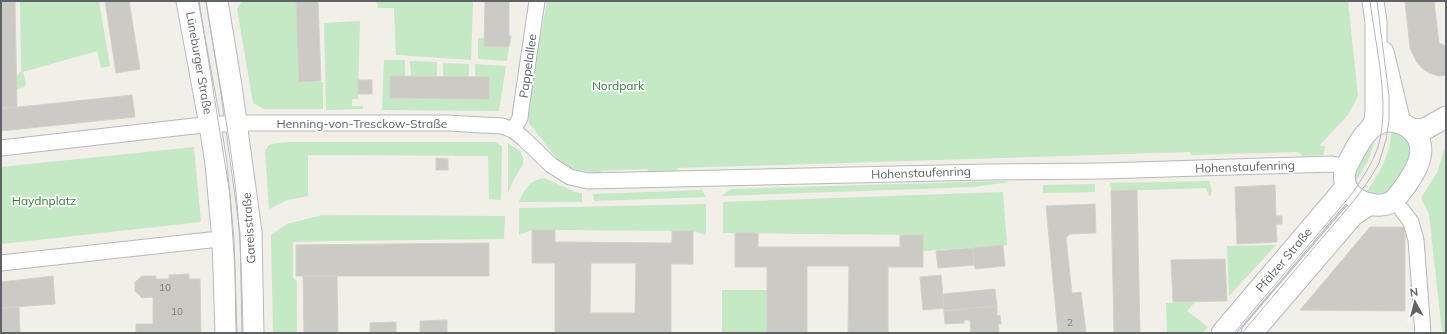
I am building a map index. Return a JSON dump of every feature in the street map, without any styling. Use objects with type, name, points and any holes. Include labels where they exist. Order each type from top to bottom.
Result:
[{"type":"street","name":"Lüneburger Straße","points":[[187,1],[210,125]]},
{"type":"street","points":[[217,1],[237,124]]},
{"type":"street","name":"Pappelallee","points":[[513,130],[520,118],[537,1]]},
{"type":"street","points":[[1373,1],[1376,22],[1406,126],[1419,140],[1421,151],[1419,161],[1404,189],[1394,200],[1384,205],[1370,204],[1356,198],[1346,187],[1344,177],[1346,167],[1366,133],[1375,121],[1376,22]]},
{"type":"street","points":[[1372,126],[1386,122],[1425,129],[1446,117]]},
{"type":"street","name":"Henning-von-Tresckow-Straße","points":[[210,125],[448,123],[502,126],[513,130]]},
{"type":"street","name":"Gareisstraße","points":[[237,124],[251,232],[253,333]]},
{"type":"street","points":[[1,148],[210,125],[216,164],[223,240],[226,333]]},
{"type":"street","name":"Hohenstaufenring","points":[[513,130],[551,165],[570,177],[588,181],[1332,164],[1346,167]]},
{"type":"street","points":[[1421,151],[1432,140],[1446,132]]},
{"type":"street","name":"Pfälzer Straße","points":[[1222,333],[1346,187]]},
{"type":"street","name":"Pfälzer Straße","points":[[1252,333],[1353,215],[1370,204]]},
{"type":"street","points":[[1402,210],[1411,222],[1416,240],[1423,333]]},
{"type":"street","points":[[1,264],[210,240],[223,240]]},
{"type":"green space","points":[[20,1],[99,1],[110,66],[101,68],[97,51],[23,72],[26,84],[25,87],[17,89],[17,76],[21,71]]},
{"type":"green space","points":[[242,1],[296,1],[299,82],[323,82],[323,109],[264,109],[253,103],[237,9]]},
{"type":"green space","points":[[377,1],[473,1],[471,60],[396,55],[394,8],[378,8]]},
{"type":"green space","name":"Nordpark","points":[[547,1],[1348,1],[1358,96],[1348,115],[1319,146],[1325,146],[1323,155],[1303,156],[1298,152],[1192,155],[1190,152],[678,168],[674,172],[650,173],[647,169],[602,171],[599,174],[569,168],[557,159],[529,123],[527,111]]},
{"type":"green space","points":[[360,21],[358,99],[352,99],[352,106],[363,106],[363,109],[326,110],[324,23]]},
{"type":"green space","points":[[478,38],[484,38],[484,46],[509,47],[507,61],[478,59]]},
{"type":"green space","points":[[384,60],[405,60],[405,76],[391,98],[488,99],[475,77],[475,64],[506,66],[499,111],[382,110]]},
{"type":"green space","points":[[410,61],[437,62],[437,76],[411,76]]},
{"type":"green space","points":[[443,63],[469,64],[469,77],[443,77]]},
{"type":"green space","points":[[1391,131],[1403,136],[1409,143],[1410,151],[1408,160],[1404,169],[1386,195],[1364,195],[1383,165],[1389,148]]},
{"type":"green space","points":[[1377,135],[1368,161],[1354,184],[1353,171]]},
{"type":"green space","points":[[288,142],[495,142],[502,146],[501,200],[489,199],[488,156],[308,155],[308,196],[287,200],[269,209],[265,151],[269,145]]},
{"type":"green space","points":[[508,143],[520,151],[523,158],[523,164],[508,193]]},
{"type":"green space","name":"Haydnplatz","points":[[194,147],[201,222],[1,244],[1,167]]},
{"type":"green space","points":[[1446,149],[1446,333],[1442,333],[1429,214],[1421,198],[1437,173],[1444,150]]},
{"type":"green space","points":[[544,178],[575,192],[582,193],[582,202],[519,202],[523,193],[531,183]]},
{"type":"green space","points":[[1209,181],[1212,191],[1211,195],[1209,196],[1206,188],[1111,191],[1110,183]]},
{"type":"green space","points":[[1010,182],[973,187],[722,196],[732,189]]},
{"type":"green space","points":[[1095,184],[1095,192],[1043,193],[1043,185]]},
{"type":"green space","points":[[702,190],[706,197],[594,201],[593,194]]},
{"type":"green space","points":[[1003,192],[1007,245],[923,251],[923,235],[723,233],[723,202]]},
{"type":"green space","points":[[706,204],[706,235],[693,231],[532,230],[519,235],[519,208]]},
{"type":"green space","points":[[322,215],[505,216],[504,239],[293,242],[293,278],[297,281],[297,333],[273,333],[271,235],[287,224]]},
{"type":"green space","points":[[1276,245],[1229,296],[1227,246]]},
{"type":"green space","points":[[722,290],[767,290],[767,333],[722,333]]},
{"type":"green space","points":[[1195,302],[1187,311],[1208,327],[1202,333],[1167,333],[1166,303]]},
{"type":"building","points":[[1,1],[15,1],[17,107],[1,108]]},
{"type":"building","points":[[105,1],[129,1],[140,69],[116,73]]},
{"type":"building","points":[[296,1],[318,1],[321,81],[299,82]]},
{"type":"building","points":[[485,1],[509,1],[509,36],[511,36],[509,47],[484,46]]},
{"type":"building","points":[[1405,1],[1434,1],[1439,43],[1446,46],[1446,75],[1439,76],[1429,73],[1416,61],[1410,48]]},
{"type":"building","points":[[390,76],[489,77],[489,99],[390,98]]},
{"type":"building","points":[[358,80],[372,80],[372,94],[358,94]]},
{"type":"building","points":[[132,95],[135,117],[1,131],[1,109]]},
{"type":"building","points":[[436,158],[448,159],[448,170],[436,170]]},
{"type":"building","points":[[1275,185],[1276,216],[1282,216],[1282,224],[1276,224],[1277,242],[1237,244],[1235,187]]},
{"type":"building","points":[[1137,190],[1140,333],[1114,333],[1111,191]]},
{"type":"building","points":[[1095,204],[1096,233],[1070,234],[1066,238],[1072,293],[1081,292],[1086,333],[1058,333],[1046,206]]},
{"type":"building","points":[[1370,227],[1405,227],[1405,311],[1300,310]]},
{"type":"building","points":[[532,230],[555,230],[555,242],[672,243],[672,231],[693,231],[693,264],[671,264],[671,333],[555,333],[555,263],[532,263]],"holes":[[[591,263],[636,263],[635,313],[590,313]]]},
{"type":"building","points":[[735,233],[758,233],[758,247],[900,247],[900,235],[923,235],[923,267],[888,267],[888,333],[848,333],[849,266],[807,266],[807,333],[767,333],[767,267],[735,267]]},
{"type":"building","points":[[489,243],[489,276],[296,276],[296,245]]},
{"type":"building","points":[[1003,245],[1005,266],[975,269],[973,248]]},
{"type":"building","points":[[973,248],[974,265],[938,268],[936,251]]},
{"type":"building","points":[[1225,259],[1227,301],[1173,302],[1171,260]]},
{"type":"building","points":[[189,274],[189,279],[200,279],[201,333],[136,333],[136,324],[153,324],[153,297],[142,298],[135,291],[135,282],[142,276],[156,276],[156,279],[169,279],[169,275]]},
{"type":"building","points":[[941,275],[944,308],[923,310],[920,277]]},
{"type":"building","points":[[53,276],[55,304],[1,308],[1,282]]},
{"type":"building","points":[[303,276],[337,276],[338,333],[304,333]]},
{"type":"building","points":[[995,289],[997,306],[944,311],[943,294]]},
{"type":"building","points":[[997,306],[997,316],[1000,315],[1001,324],[998,324],[999,333],[971,333],[970,320],[964,320],[964,323],[945,324],[944,311]]},
{"type":"building","points":[[19,307],[20,333],[1,333],[1,308]]},
{"type":"building","points":[[447,320],[447,333],[420,333],[420,321]]},
{"type":"building","points":[[396,322],[396,333],[370,333],[370,323]]},
{"type":"tram line","points":[[199,1],[230,195],[235,270],[236,333]]},
{"type":"tram line","points":[[206,1],[226,121],[236,193],[242,280],[243,333]]},
{"type":"tram line","points":[[1234,333],[1351,195],[1376,153],[1382,130],[1383,113],[1381,74],[1370,1]]},
{"type":"tram line","points":[[1242,333],[1356,198],[1379,163],[1386,140],[1389,121],[1389,96],[1377,1]]}]
